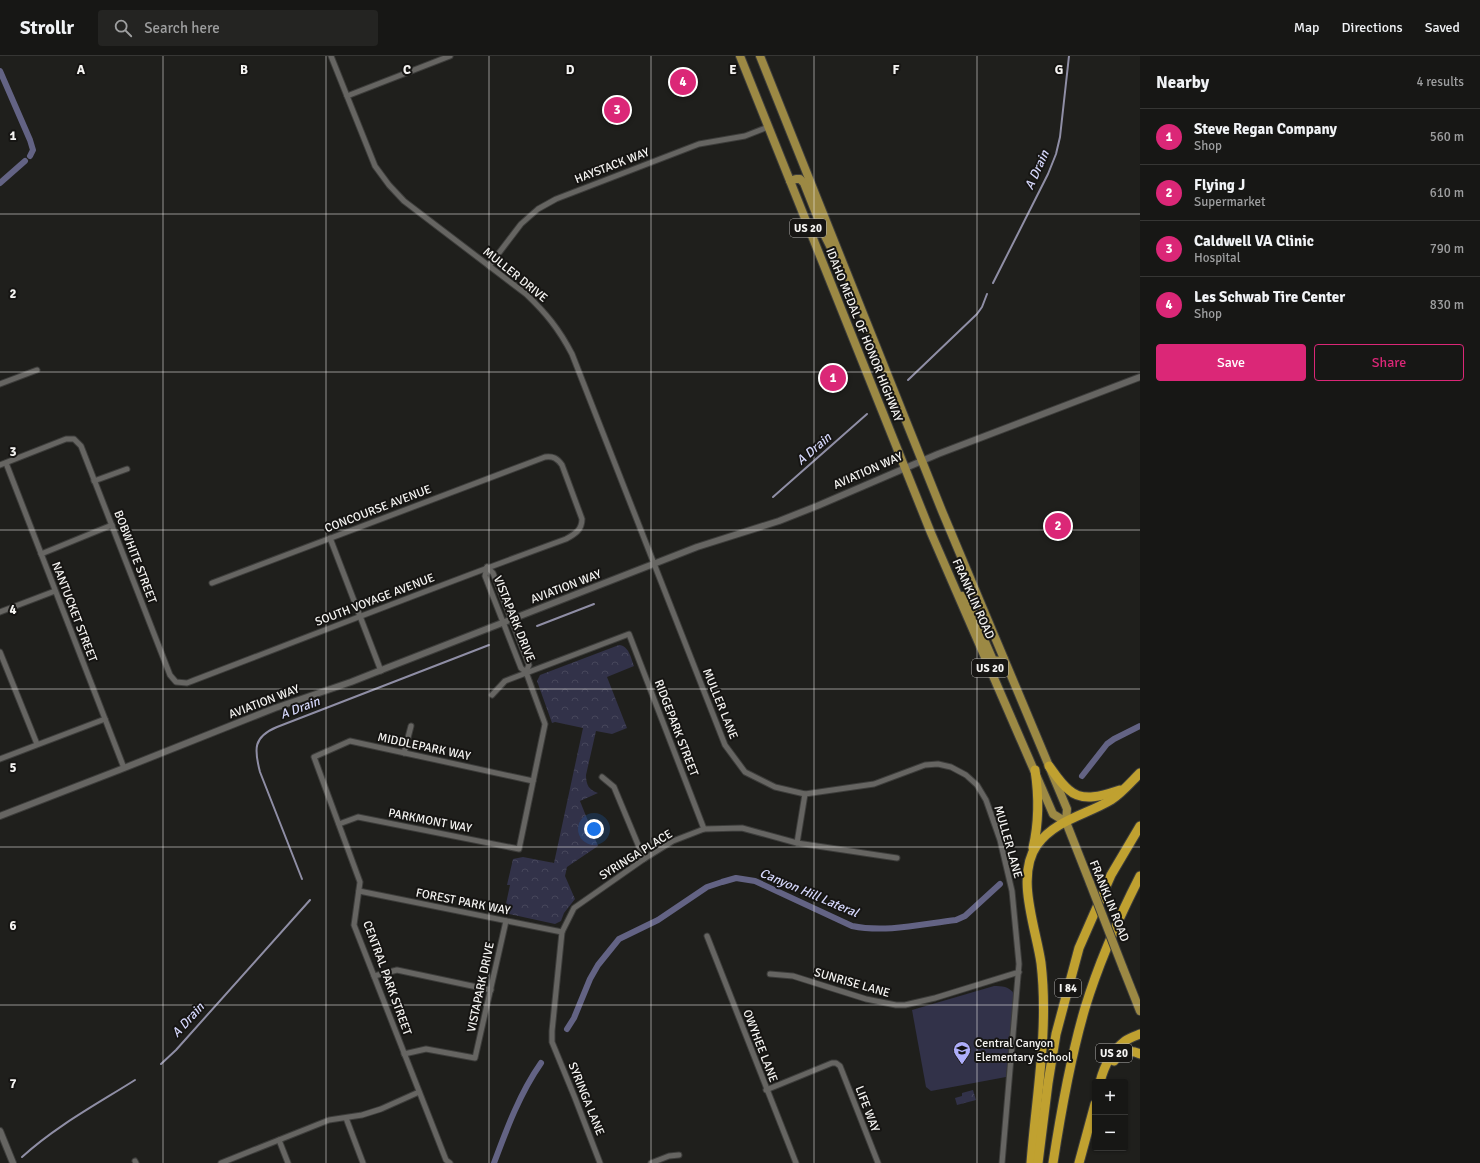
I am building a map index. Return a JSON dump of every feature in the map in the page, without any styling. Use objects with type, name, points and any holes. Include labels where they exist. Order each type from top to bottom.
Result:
[{"type":"highway","points":[[1049,766],[1070,791],[1081,796],[1091,798],[1125,788]]},
{"type":"highway","name":"US 20","points":[[1031,1163],[1044,1012],[1041,964],[1027,890],[1027,872],[1037,833],[1038,787],[1035,770]]},
{"type":"highway","points":[[1066,822],[1111,799],[1140,773]]},
{"type":"highway","name":"US 20","points":[[1032,852],[1050,831],[1066,822]]},
{"type":"highway","name":"I 84","points":[[1038,1163],[1056,1034],[1079,948],[1111,876],[1140,826]]},
{"type":"highway","name":"I 84","points":[[1053,1163],[1061,1109],[1085,1009],[1095,978],[1120,916],[1140,876]]},
{"type":"highway","name":"US 20","points":[[1102,1079],[1103,1068],[1111,1056],[1126,1040],[1140,1034]]},
{"type":"highway","points":[[1104,1079],[1110,1067],[1120,1054],[1134,1051],[1140,1054]]},
{"type":"highway","points":[[1079,1163],[1092,1115]]},
{"type":"main road","name":"IDAHO MEDAL OF HONOR HIGHWAY","points":[[740,56],[905,467]]},
{"type":"main road","name":"IDAHO MEDAL OF HONOR HIGHWAY","points":[[760,56],[921,460]]},
{"type":"main road","points":[[790,181],[800,179],[804,183],[825,236],[850,282]]},
{"type":"main road","name":"FRANKLIN ROAD","points":[[921,460],[1067,809],[1066,822],[1140,1011]]},
{"type":"main road","name":"FRANKLIN ROAD","points":[[905,467],[953,584],[1053,814],[1066,822]]},
{"type":"main road","points":[[953,584],[969,605],[993,660],[999,661],[1004,659]]},
{"type":"street","name":"MULLER DRIVE","points":[[331,56],[375,166],[389,185],[404,201],[529,298],[543,311],[561,332],[572,354],[654,564]]},
{"type":"street","points":[[347,96],[450,56]]},
{"type":"street","name":"HAYSTACK WAY","points":[[489,266],[522,224],[538,209],[556,199],[699,144],[745,136],[768,127]]},
{"type":"street","points":[[0,383],[37,370]]},
{"type":"street","name":"AVIATION WAY","points":[[0,816],[275,708],[381,671],[697,547],[785,518],[921,460],[1140,377]]},
{"type":"street","name":"BOBWHITE STREET","points":[[6,463],[66,439],[74,439],[81,446],[170,675],[176,682]]},
{"type":"street","name":"SOUTH VOYAGE AVENUE","points":[[176,682],[187,683],[574,535],[580,529],[582,518],[562,465],[559,460],[551,456]]},
{"type":"street","name":"CONCOURSE AVENUE","points":[[212,583],[537,459],[551,456]]},
{"type":"street","points":[[0,465],[6,463]]},
{"type":"street","name":"NANTUCKET STREET","points":[[6,463],[124,768]]},
{"type":"street","points":[[94,481],[127,469]]},
{"type":"street","points":[[41,554],[112,525]]},
{"type":"street","points":[[330,538],[381,671]]},
{"type":"street","name":"MULLER LANE","points":[[654,564],[725,746],[745,772],[775,787],[805,794],[874,784],[925,764],[938,764],[951,767],[966,775],[977,785],[986,800],[1000,840],[1012,891],[1018,944],[1019,972],[1002,1163]]},
{"type":"street","name":"VISTAPARK DRIVE","points":[[487,567],[493,573],[529,665],[526,672]]},
{"type":"street","name":"VISTAPARK DRIVE","points":[[487,567],[485,576],[521,668],[526,672],[545,724],[519,849]]},
{"type":"street","points":[[0,612],[55,591]]},
{"type":"street","name":"RIDGEPARK STREET","points":[[526,672],[629,634],[704,829]]},
{"type":"street","points":[[0,652],[37,744]]},
{"type":"street","points":[[492,695],[505,681],[526,672]]},
{"type":"street","points":[[0,759],[105,719]]},
{"type":"street","points":[[404,753],[411,726]]},
{"type":"street","name":"MIDDLEPARK WAY","points":[[314,757],[350,742],[533,781]]},
{"type":"street","name":"CENTRAL PARK STREET","points":[[314,757],[360,882],[354,925],[446,1160],[450,1163]]},
{"type":"street","points":[[602,777],[614,787],[644,859]]},
{"type":"street","points":[[797,843],[805,794]]},
{"type":"street","name":"PARKMONT WAY","points":[[338,824],[358,817],[519,849]]},
{"type":"street","name":"SYRINGA PLACE","points":[[552,1042],[562,932],[574,908],[644,859],[673,841],[704,829],[742,828],[797,843],[896,858]]},
{"type":"street","name":"FOREST PARK WAY","points":[[359,892],[562,932]]},
{"type":"street","name":"VISTAPARK DRIVE","points":[[404,1054],[426,1049],[475,1058],[506,921]]},
{"type":"street","name":"OWYHEE LANE","points":[[707,936],[766,1090],[796,1163]]},
{"type":"street","points":[[374,976],[397,970],[491,990]]},
{"type":"street","name":"SUNRISE LANE","points":[[770,974],[793,976],[866,999],[896,1005],[917,1003],[1019,972]]},
{"type":"street","name":"SYRINGA LANE","points":[[552,1042],[600,1163]]},
{"type":"street","name":"LIFE WAY","points":[[766,1090],[836,1063],[840,1066],[878,1163]]},
{"type":"street","points":[[221,1163],[329,1120],[362,1115],[381,1109],[419,1092]]},
{"type":"street","points":[[346,1118],[363,1163]]},
{"type":"street","points":[[0,1131],[13,1163]]},
{"type":"street","points":[[279,1140],[288,1163]]},
{"type":"street","points":[[651,1163],[668,1156],[679,1155]]},
{"type":"green space","points":[[619,645],[627,650],[631,656],[634,666],[607,677],[627,728],[612,734],[596,731],[586,775],[589,787],[598,793],[580,801],[598,846],[567,867],[565,876],[575,899],[564,913],[561,921],[555,924],[504,913],[510,885],[507,885],[513,859],[523,857],[554,863],[583,728],[555,722],[552,723],[537,681],[540,675]]},
{"type":"green space","points":[[994,986],[1003,986],[1008,988],[1014,994],[1006,1077],[931,1091],[926,1087],[912,1010]]},
{"type":"green space","points":[[973,1090],[976,1100],[957,1105],[955,1098],[962,1096],[962,1093]]},
{"type":"waterway","name":"A Drain","points":[[993,283],[1048,174],[1056,154],[1060,137],[1069,56]]},
{"type":"waterway","points":[[0,71],[30,140],[33,150],[30,156]]},
{"type":"waterway","points":[[0,183],[25,161]]},
{"type":"waterway","name":"A Drain","points":[[908,380],[977,314],[982,307],[987,294]]},
{"type":"waterway","name":"A Drain","points":[[773,497],[867,414]]},
{"type":"waterway","name":"A Drain","points":[[537,626],[594,604]]},
{"type":"waterway","name":"A Drain","points":[[302,879],[260,772],[256,750],[259,740],[263,735],[277,727],[489,645]]},
{"type":"waterway","name":"Canyon Hill Lateral","points":[[1082,776],[1107,744],[1140,726]]},
{"type":"waterway","name":"Canyon Hill Lateral","points":[[567,1029],[574,1018],[590,979],[598,965],[619,939],[658,920],[707,887],[736,878],[755,881],[852,926],[878,929],[956,920],[965,916],[1000,884]]},
{"type":"waterway","name":"A Drain","points":[[161,1064],[176,1050],[310,900]]},
{"type":"waterway","name":"Canyon Hill Lateral","points":[[494,1163],[520,1099],[533,1074],[541,1063]]},
{"type":"waterway","name":"A Drain","points":[[22,1157],[63,1125],[135,1080]]},
{"type":"place","name":"Les Schwab Tire Center","points":[[683,82]]},
{"type":"place","name":"Caldwell VA Clinic","points":[[617,110]]},
{"type":"place","name":"Steve Regan Company","points":[[833,378]]},
{"type":"place","name":"Flying J","points":[[1058,526]]},
{"type":"place","name":"Central Canyon Elementary School","points":[[962,1065]]}]
